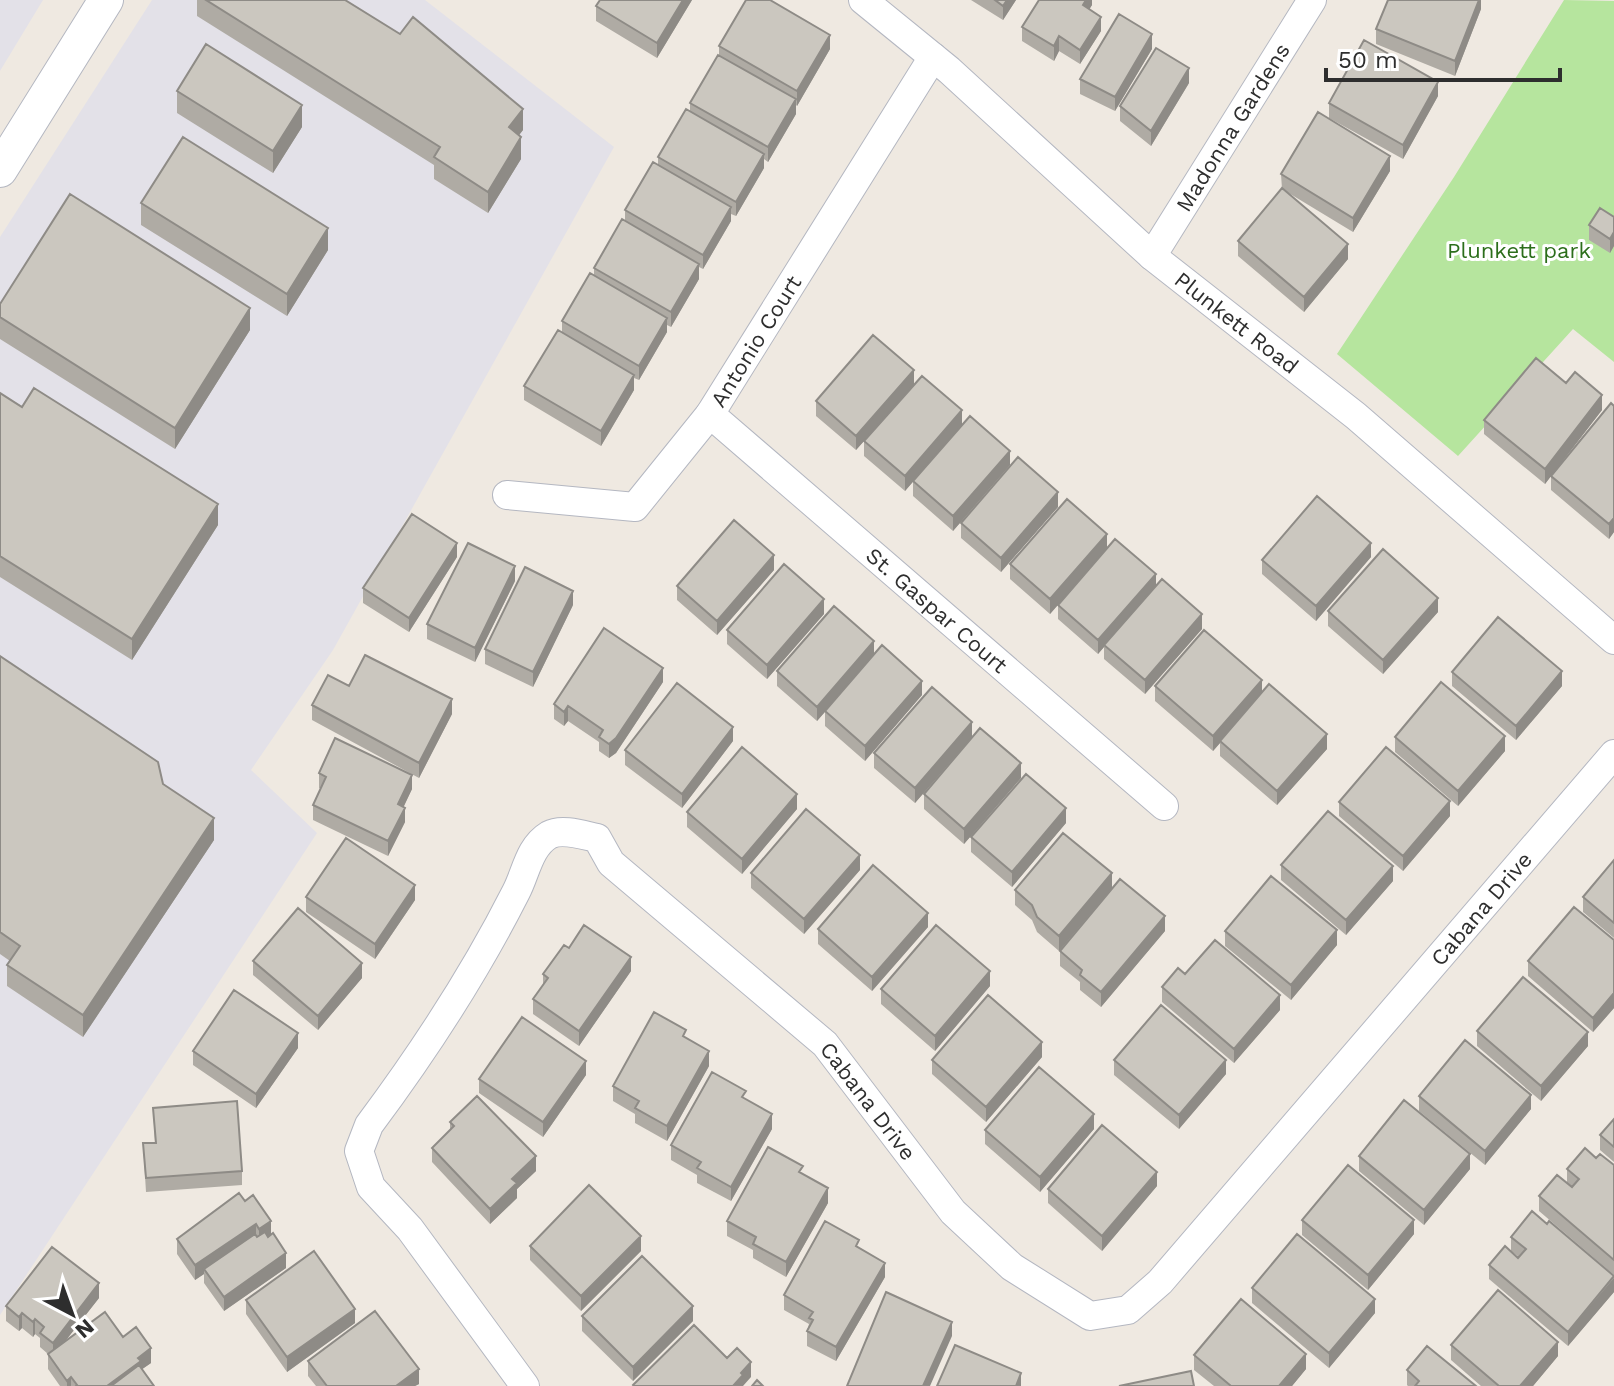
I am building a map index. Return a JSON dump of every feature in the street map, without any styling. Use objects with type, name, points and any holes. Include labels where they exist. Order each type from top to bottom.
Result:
[{"type":"street","points":[[0,170],[106,0]]},
{"type":"street","name":"Plunkett Road","points":[[863,0],[933,57],[1152,256],[1356,416],[1614,640]]},
{"type":"street","name":"Madonna Gardens","points":[[1152,256],[1312,0]]},
{"type":"street","name":"Antonio Court","points":[[507,495],[635,507],[710,414],[933,57]]},
{"type":"street","name":"St. Gaspar Court","points":[[710,414],[1164,806]]},
{"type":"street","name":"Cabana Drive","points":[[525,1386],[410,1229],[371,1187],[359,1151],[369,1125],[496,929],[516,894],[533,849],[551,834],[574,833],[597,838],[611,863],[825,1044],[953,1212],[1012,1267],[1090,1316],[1128,1310],[1160,1282],[1614,754]]},
{"type":"shaded area","points":[[0,0],[43,0],[0,71]]},
{"type":"shaded area","points":[[152,0],[425,0],[614,147],[333,650],[251,770],[317,833],[0,1315],[0,237]]},
{"type":"green space","name":"Plunkett park","points":[[1564,0],[1614,1],[1614,362],[1573,329],[1458,456],[1337,354],[1454,177]]},
{"type":"building","points":[[206,0],[345,0],[400,34],[413,17],[523,109],[509,127],[521,137],[488,192],[434,157],[440,147]]},
{"type":"building","points":[[600,0],[683,0],[657,43],[596,6]]},
{"type":"building","points":[[746,0],[770,0],[830,35],[797,91],[719,46]]},
{"type":"building","points":[[1039,0],[1086,0],[1083,5],[1101,17],[1080,50],[1059,36],[1054,46],[1022,27]]},
{"type":"building","points":[[1388,0],[1479,0],[1455,61],[1376,29]]},
{"type":"building","points":[[1119,14],[1152,34],[1115,97],[1080,79]]},
{"type":"building","points":[[1364,40],[1438,82],[1403,145],[1329,103]]},
{"type":"building","points":[[206,44],[302,105],[273,151],[177,91]]},
{"type":"building","points":[[1156,48],[1189,68],[1151,131],[1120,106]]},
{"type":"building","points":[[718,55],[796,99],[768,147],[690,103]]},
{"type":"building","points":[[686,109],[764,154],[736,202],[658,157]]},
{"type":"building","points":[[1318,112],[1390,156],[1353,218],[1281,174]]},
{"type":"building","points":[[183,137],[328,228],[287,294],[141,203]]},
{"type":"building","points":[[653,162],[731,207],[703,255],[625,210]]},
{"type":"building","points":[[1282,188],[1348,244],[1304,297],[1238,241]]},
{"type":"building","points":[[70,194],[250,308],[175,428],[0,317],[0,304]]},
{"type":"building","points":[[1600,208],[1614,217],[1614,232],[1610,239],[1589,225]]},
{"type":"building","points":[[622,219],[699,264],[671,312],[594,268]]},
{"type":"building","points":[[590,273],[667,318],[639,366],[562,321]]},
{"type":"building","points":[[558,330],[634,375],[601,431],[524,386]]},
{"type":"building","points":[[873,335],[914,370],[856,436],[816,401]]},
{"type":"building","points":[[1536,358],[1566,383],[1575,372],[1602,395],[1545,469],[1484,420]]},
{"type":"building","points":[[922,376],[962,410],[905,476],[864,441]]},
{"type":"building","points":[[34,388],[218,504],[132,639],[0,556],[0,393],[22,407]]},
{"type":"building","points":[[1611,403],[1614,406],[1614,518],[1609,524],[1551,476]]},
{"type":"building","points":[[970,416],[1010,451],[953,516],[913,481]]},
{"type":"building","points":[[1018,457],[1058,492],[1001,558],[961,523]]},
{"type":"building","points":[[1317,496],[1371,543],[1316,606],[1262,560]]},
{"type":"building","points":[[1067,499],[1107,534],[1050,599],[1010,564]]},
{"type":"building","points":[[412,514],[457,543],[409,618],[363,588]]},
{"type":"building","points":[[734,520],[774,555],[717,621],[677,586]]},
{"type":"building","points":[[1115,539],[1156,574],[1098,640],[1058,605]]},
{"type":"building","points":[[468,543],[515,566],[475,648],[427,624]]},
{"type":"building","points":[[1383,549],[1438,598],[1383,660],[1328,611]]},
{"type":"building","points":[[784,564],[824,599],[767,665],[727,630]]},
{"type":"building","points":[[525,567],[573,591],[533,672],[485,649]]},
{"type":"building","points":[[1162,579],[1202,614],[1145,680],[1104,645]]},
{"type":"building","points":[[834,606],[874,641],[817,707],[777,671]]},
{"type":"building","points":[[1498,617],[1562,671],[1516,726],[1452,672]]},
{"type":"building","points":[[604,628],[663,668],[609,744],[599,737],[603,730],[568,706],[564,712],[554,704]]},
{"type":"building","points":[[1204,630],[1262,680],[1213,736],[1155,686]]},
{"type":"building","points":[[882,645],[922,681],[865,746],[825,711]]},
{"type":"building","points":[[365,655],[452,699],[419,763],[312,705],[328,675],[349,686]]},
{"type":"building","points":[[0,656],[158,762],[163,784],[214,818],[83,1015],[7,965],[20,946],[0,932]]},
{"type":"building","points":[[1441,682],[1505,736],[1458,791],[1395,737]]},
{"type":"building","points":[[677,683],[733,727],[682,794],[625,750]]},
{"type":"building","points":[[1269,684],[1327,734],[1277,791],[1220,741]]},
{"type":"building","points":[[932,687],[972,722],[915,788],[874,753]]},
{"type":"building","points":[[980,728],[1021,763],[964,829],[924,794]]},
{"type":"building","points":[[335,738],[412,775],[398,804],[405,808],[388,841],[313,805],[326,777],[319,773]]},
{"type":"building","points":[[742,747],[797,794],[742,859],[687,812]]},
{"type":"building","points":[[1386,747],[1450,801],[1403,856],[1339,802]]},
{"type":"building","points":[[1026,774],[1066,808],[1012,872],[971,837]]},
{"type":"building","points":[[806,809],[860,855],[804,919],[751,873]]},
{"type":"building","points":[[1328,811],[1393,866],[1346,920],[1281,865]]},
{"type":"building","points":[[1063,833],[1112,873],[1059,936],[1037,917],[1032,905],[1015,890]]},
{"type":"building","points":[[346,838],[415,885],[375,944],[306,897]]},
{"type":"building","points":[[1614,860],[1614,923],[1583,897]]},
{"type":"building","points":[[873,865],[928,913],[872,977],[818,929]]},
{"type":"building","points":[[1271,876],[1337,930],[1291,985],[1225,931]]},
{"type":"building","points":[[1120,879],[1165,916],[1101,992],[1080,975],[1082,970],[1060,951]]},
{"type":"building","points":[[1574,907],[1614,940],[1614,993],[1593,1018],[1528,961]]},
{"type":"building","points":[[298,908],[362,963],[318,1016],[253,961]]},
{"type":"building","points":[[584,925],[631,957],[579,1031],[533,999],[548,978],[543,974],[564,945],[569,948]]},
{"type":"building","points":[[936,925],[990,971],[935,1036],[881,989]]},
{"type":"building","points":[[1215,940],[1280,995],[1234,1049],[1162,987],[1178,968],[1185,974]]},
{"type":"building","points":[[1523,977],[1588,1032],[1541,1086],[1477,1031]]},
{"type":"building","points":[[234,990],[298,1033],[256,1094],[193,1051]]},
{"type":"building","points":[[988,995],[1042,1042],[986,1107],[932,1060]]},
{"type":"building","points":[[1161,1005],[1226,1060],[1179,1115],[1114,1060]]},
{"type":"building","points":[[654,1012],[686,1030],[683,1036],[709,1051],[667,1126],[635,1108],[639,1101],[613,1086]]},
{"type":"building","points":[[522,1017],[586,1061],[543,1122],[479,1079]]},
{"type":"building","points":[[1465,1040],[1531,1095],[1485,1151],[1419,1096]]},
{"type":"building","points":[[1039,1067],[1094,1114],[1040,1177],[985,1130]]},
{"type":"building","points":[[712,1072],[746,1091],[742,1097],[772,1114],[731,1187],[697,1168],[701,1162],[671,1145]]},
{"type":"building","points":[[477,1096],[536,1156],[512,1179],[517,1183],[490,1209],[432,1148],[454,1126],[450,1122]]},
{"type":"building","points":[[1404,1100],[1470,1154],[1424,1210],[1359,1156]]},
{"type":"building","points":[[237,1101],[242,1171],[146,1178],[143,1143],[156,1143],[153,1108]]},
{"type":"building","points":[[1614,1119],[1614,1147],[1600,1135]]},
{"type":"building","points":[[1102,1125],[1157,1172],[1102,1236],[1048,1189]]},
{"type":"building","points":[[768,1147],[803,1166],[799,1172],[828,1188],[786,1262],[753,1244],[756,1237],[727,1221]]},
{"type":"building","points":[[1585,1148],[1596,1158],[1600,1154],[1614,1165],[1614,1260],[1539,1196],[1557,1175],[1572,1187],[1579,1179],[1567,1169]]},
{"type":"building","points":[[1348,1165],[1414,1220],[1368,1275],[1302,1220]]},
{"type":"building","points":[[589,1185],[641,1236],[581,1296],[530,1246]]},
{"type":"building","points":[[239,1193],[245,1201],[253,1195],[271,1221],[259,1229],[256,1224],[195,1265],[177,1239]]},
{"type":"building","points":[[1532,1211],[1547,1224],[1549,1221],[1614,1276],[1568,1332],[1489,1265],[1505,1246],[1518,1258],[1526,1249],[1511,1237]]},
{"type":"building","points":[[825,1221],[859,1240],[856,1246],[885,1263],[836,1347],[807,1331],[813,1320],[809,1318],[813,1312],[784,1295]]},
{"type":"building","points":[[265,1232],[268,1237],[273,1233],[286,1253],[224,1297],[204,1269],[255,1234],[257,1237]]},
{"type":"building","points":[[1297,1234],[1375,1299],[1329,1353],[1252,1288]]},
{"type":"building","points":[[52,1247],[99,1283],[53,1343],[40,1333],[44,1327],[35,1319],[33,1322],[22,1313],[19,1317],[6,1306]]},
{"type":"building","points":[[314,1251],[355,1309],[287,1357],[246,1300]]},
{"type":"building","points":[[642,1256],[693,1306],[633,1367],[582,1316]]},
{"type":"building","points":[[1498,1290],[1558,1342],[1520,1386],[1499,1386],[1451,1345]]},
{"type":"building","points":[[886,1292],[952,1322],[923,1386],[847,1386]]},
{"type":"building","points":[[1241,1299],[1306,1354],[1279,1386],[1231,1386],[1194,1355]]},
{"type":"building","points":[[375,1311],[419,1369],[396,1386],[327,1386],[308,1361]]},
{"type":"building","points":[[105,1312],[123,1337],[136,1327],[151,1348],[138,1358],[141,1361],[107,1386],[76,1386],[71,1377],[67,1381],[48,1354]]},
{"type":"building","points":[[694,1325],[727,1358],[737,1348],[751,1362],[733,1386],[633,1385]]},
{"type":"building","points":[[955,1345],[1021,1373],[1016,1386],[937,1386]]},
{"type":"building","points":[[1427,1346],[1476,1386],[1415,1386],[1419,1381],[1407,1370]]},
{"type":"building","points":[[139,1365],[154,1386],[111,1386]]},
{"type":"building","points":[[1191,1371],[1194,1386],[1119,1386]]}]
